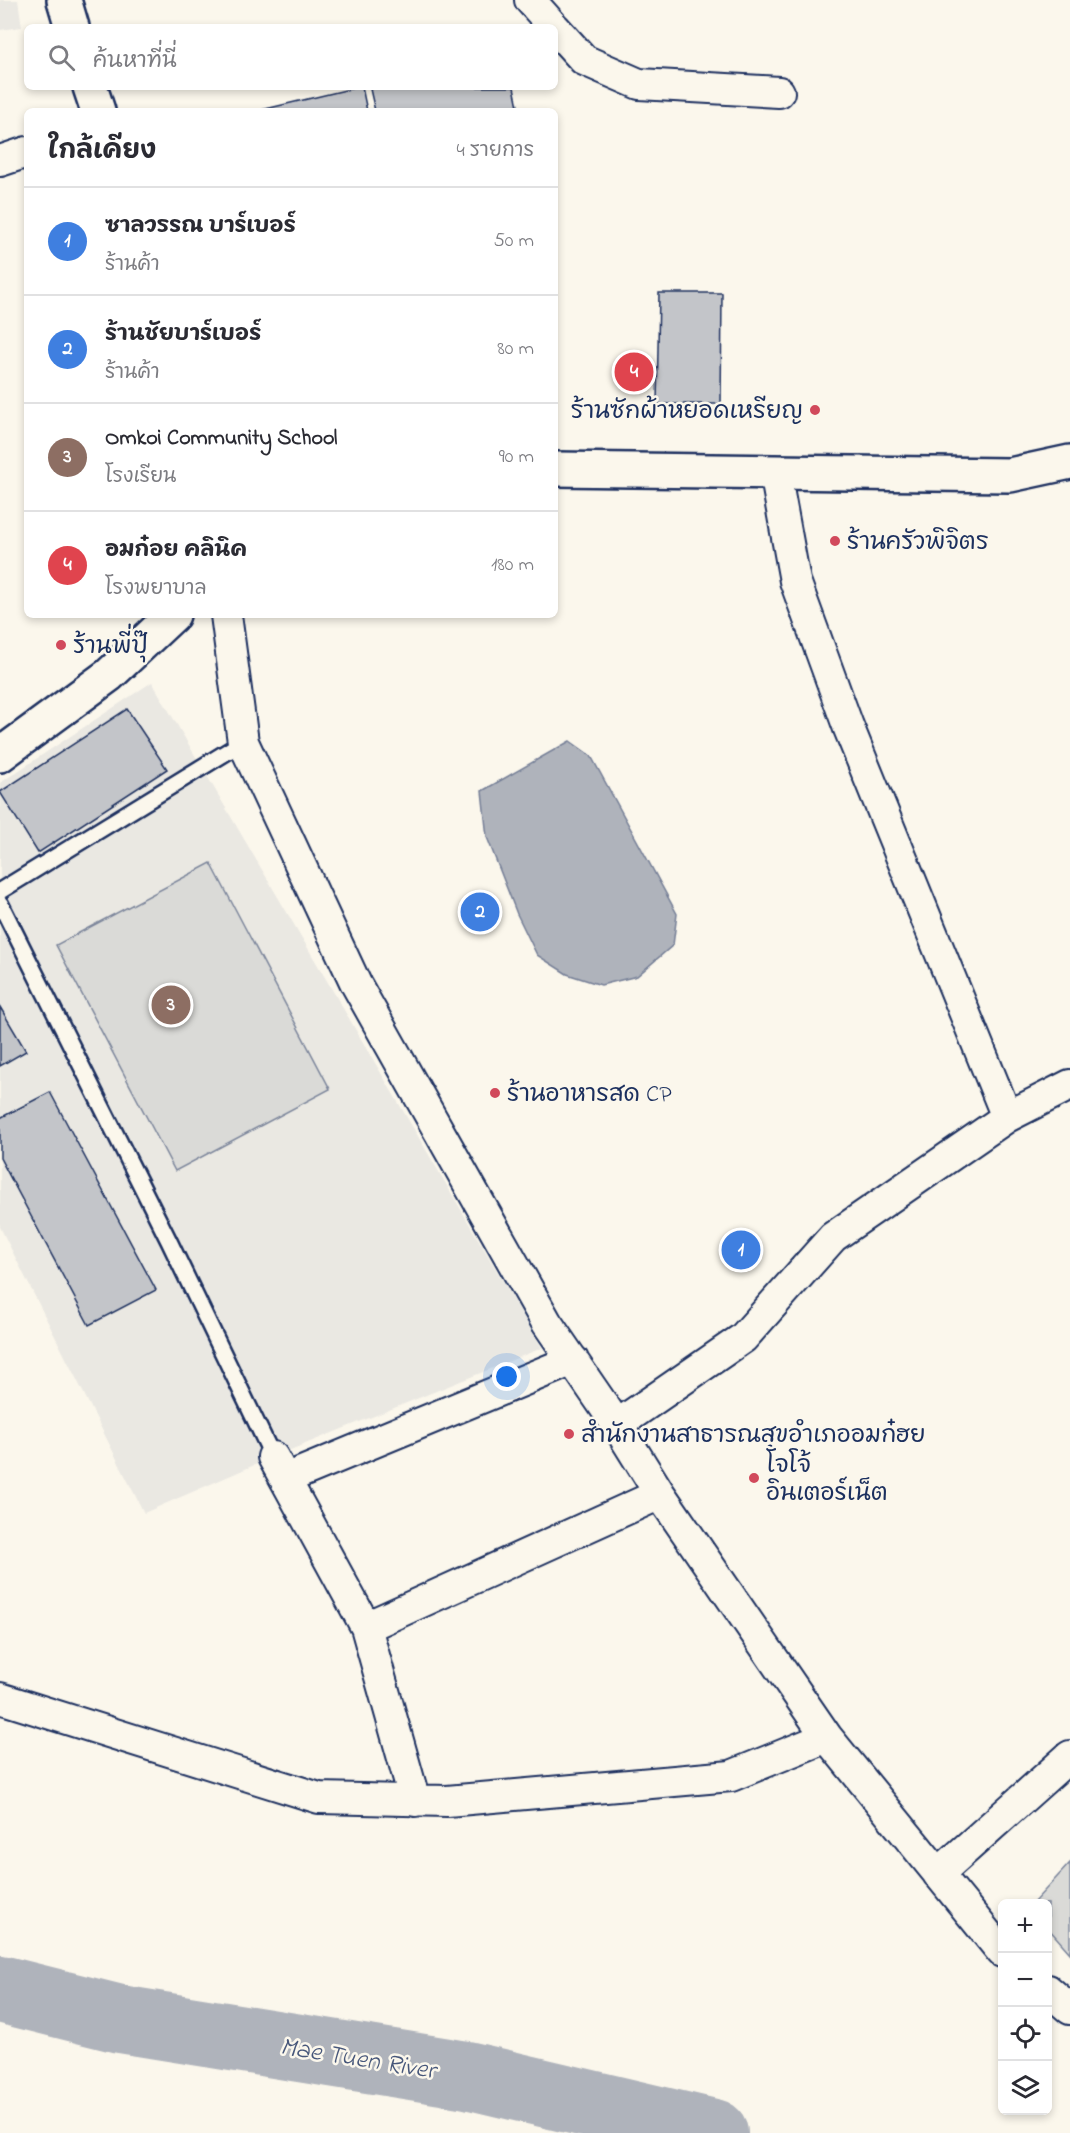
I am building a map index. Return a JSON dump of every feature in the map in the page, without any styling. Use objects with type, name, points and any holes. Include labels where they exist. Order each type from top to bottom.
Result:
[{"type":"main road","points":[[64,0],[71,24]]},
{"type":"main road","points":[[91,90],[97,108]]},
{"type":"main road","points":[[558,470],[1010,475],[1070,462]]},
{"type":"main road","points":[[0,755],[109,675],[170,618]]},
{"type":"street","points":[[530,0],[552,24]]},
{"type":"street","points":[[558,30],[584,60],[639,84],[779,92]]},
{"type":"street","points":[[0,161],[24,153]]},
{"type":"street","points":[[775,471],[795,580],[848,726],[1007,1117]]},
{"type":"street","points":[[226,618],[243,742],[357,984],[547,1323],[617,1425],[660,1494],[827,1737],[998,1947]]},
{"type":"street","points":[[617,1425],[743,1338],[833,1237],[1007,1117],[1070,1085]]},
{"type":"street","points":[[414,1801],[366,1627],[279,1468],[573,1360]]},
{"type":"street","points":[[366,1627],[660,1494]]},
{"type":"street","points":[[0,1698],[319,1798],[447,1801],[731,1776],[827,1737]]},
{"type":"street","points":[[938,1874],[1070,1756]]},
{"type":"street","points":[[1052,1994],[1070,2009]]},
{"type":"lane","points":[[0,891],[243,742]]},
{"type":"lane","points":[[0,903],[169,1241],[279,1468]]},
{"type":"shaded area","points":[[0,0],[18,0],[22,27],[0,30]]},
{"type":"shaded area","points":[[152,682],[542,1348],[273,1457],[144,1513],[0,1227],[0,783]]},
{"type":"shaded area","points":[[570,741],[591,756],[677,914],[673,945],[637,976],[601,985],[567,974],[537,955],[517,914],[487,837],[482,791]]},
{"type":"shaded area","points":[[211,863],[330,1089],[175,1171],[56,945]]},
{"type":"shaded area","points":[[1070,1863],[1070,1953],[1052,1933],[1052,1899],[1037,1899]]},
{"type":"building","points":[[345,90],[363,90],[366,108],[270,108]]},
{"type":"building","points":[[370,90],[515,90],[518,108],[374,108]]},
{"type":"building","points":[[659,293],[722,293],[721,404],[657,404]]},
{"type":"building","points":[[127,709],[167,769],[38,853],[0,792]]},
{"type":"building","points":[[0,1007],[26,1051],[0,1066]]},
{"type":"building","points":[[50,1092],[156,1290],[89,1325],[0,1158],[0,1118]]},
{"type":"waterway","name":"Mae Tuen River","points":[[0,1989],[120,2019],[467,2075],[714,2133]]},
{"type":"place","name":"อมก๋อย คลินิค","points":[[634,372]]},
{"type":"place","name":"ร้านซักผ้าหยอดเหรียญ","points":[[815,410]]},
{"type":"place","name":"ร้านครัวพิจิตร","points":[[835,541]]},
{"type":"place","name":"ร้านพี่ปุ๊","points":[[61,645]]},
{"type":"place","name":"ร้านชัยบาร์เบอร์","points":[[480,912]]},
{"type":"place","name":"Omkoi Community School","points":[[171,1005]]},
{"type":"place","name":"ร้านอาหารสด CP","points":[[495,1093]]},
{"type":"place","name":"ซาลวรรณ บาร์เบอร์","points":[[741,1250]]},
{"type":"place","name":"สำนักงานสาธารณสุขอำเภออมก๋ฮย","points":[[569,1434]]},
{"type":"place","name":"โจโจ้ อินเตอร์เน็ต","points":[[754,1478]]}]
